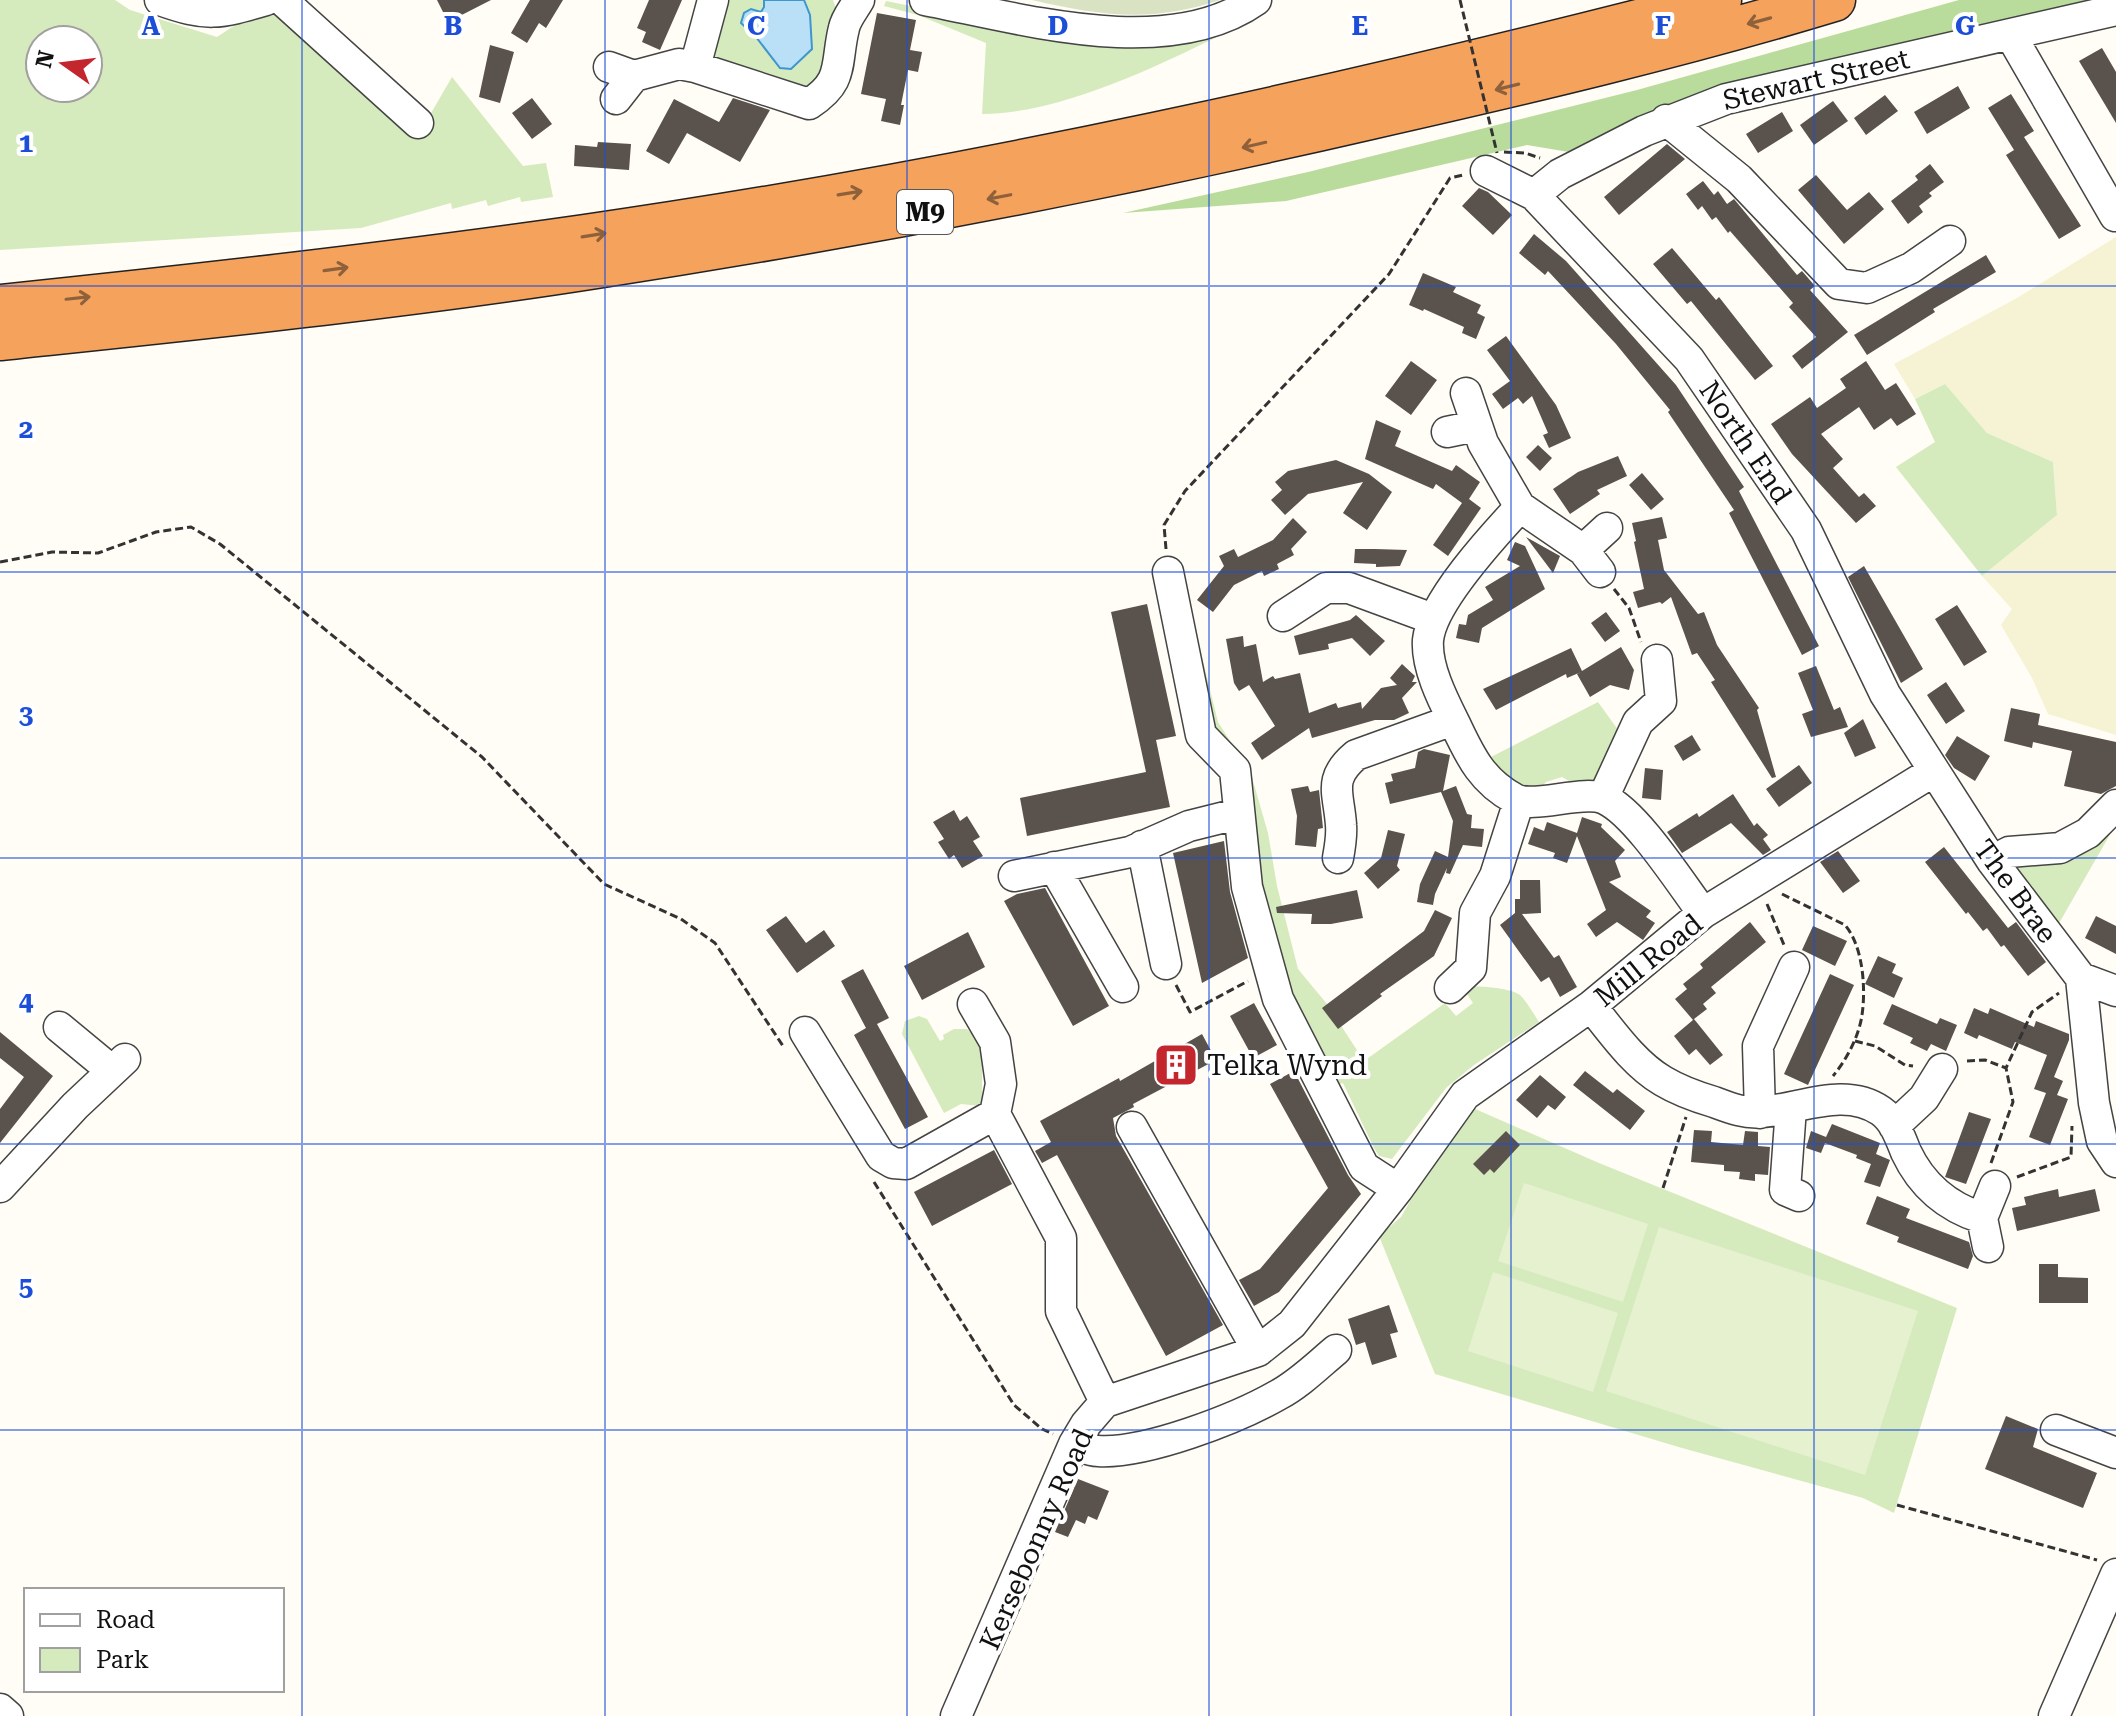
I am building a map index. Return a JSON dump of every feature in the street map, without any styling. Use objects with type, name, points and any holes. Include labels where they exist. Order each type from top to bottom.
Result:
[{"type":"highway","name":"M9","points":[[0,306],[280,277],[572,238],[893,185],[1198,126],[1500,57],[1720,0]]},
{"type":"highway","name":"M9","points":[[0,339],[286,309],[548,274],[901,216],[1207,156],[1510,86],[1834,0]]},
{"type":"street","points":[[160,0],[187,9],[220,13],[266,0]]},
{"type":"street","points":[[282,0],[418,123]]},
{"type":"street","points":[[695,67],[713,0]]},
{"type":"street","points":[[620,81],[679,64],[809,104],[828,92],[838,69],[844,24],[859,0]]},
{"type":"street","points":[[925,0],[1082,31],[1176,31],[1241,11],[1256,0]]},
{"type":"street","name":"Stewart Street","points":[[1534,195],[1560,174],[1666,120],[1726,99],[2116,10]]},
{"type":"street","points":[[2010,34],[2115,216]]},
{"type":"street","points":[[1666,120],[1739,179],[1839,284],[1867,288],[1911,268],[1950,241]]},
{"type":"street","name":"North End","points":[[1491,162],[1534,195],[1689,359],[1806,530],[1885,694],[1934,771]]},
{"type":"street","points":[[1466,393],[1483,443],[1520,507],[1592,561],[1607,528]]},
{"type":"street","points":[[1447,432],[1476,426]]},
{"type":"street","points":[[1520,507],[1487,543],[1433,619],[1428,640],[1429,660],[1453,720],[1479,773],[1519,801],[1603,798],[1629,817],[1703,913]]},
{"type":"street","points":[[1168,572],[1201,735],[1235,770],[1237,814],[1247,887],[1278,999],[1364,1167],[1398,1189]]},
{"type":"street","points":[[1283,616],[1326,588],[1349,588],[1433,619]]},
{"type":"street","points":[[1603,798],[1638,722],[1673,708],[1657,660]]},
{"type":"street","points":[[1338,858],[1342,831],[1336,797],[1337,778],[1344,764],[1356,755],[1453,720]]},
{"type":"street","name":"The Brae","points":[[1934,771],[1992,861],[2081,978]]},
{"type":"street","name":"Mill Road","points":[[1398,1189],[1465,1095],[1591,1006],[1703,913],[1934,771]]},
{"type":"street","points":[[1470,978],[1475,913],[1495,876],[1519,801]]},
{"type":"street","points":[[1992,861],[2009,852],[2060,848],[2088,833],[2116,805]]},
{"type":"street","points":[[1014,876],[1130,852],[1189,826],[1237,814]]},
{"type":"street","points":[[1142,846],[1166,964]]},
{"type":"street","points":[[1054,867],[1123,987]]},
{"type":"street","points":[[1760,1113],[1758,1046],[1794,967]]},
{"type":"street","points":[[2116,991],[2081,978],[2094,1103],[2102,1141],[2116,1162]]},
{"type":"street","points":[[969,1006],[995,1042],[1001,1084],[995,1114],[1061,1238],[1061,1311],[1105,1402]]},
{"type":"street","points":[[1591,1006],[1619,1041],[1662,1081],[1745,1113],[1791,1108],[1828,1099],[1865,1103],[1882,1112],[1894,1126],[1914,1168],[1926,1183],[1985,1232],[1995,1186]]},
{"type":"street","points":[[0,1187],[20,1148],[55,1108],[118,1064],[59,1027]]},
{"type":"street","points":[[798,1044],[881,1156],[893,1163],[906,1164],[995,1114]]},
{"type":"street","points":[[1894,1126],[1924,1098],[1942,1069]]},
{"type":"street","points":[[1791,1108],[1785,1190],[1799,1196]]},
{"type":"street","points":[[1132,1127],[1258,1351]]},
{"type":"street","name":"Kersebonny Road","points":[[956,1716],[1074,1444],[1086,1424],[1105,1402],[1258,1351],[1292,1324],[1398,1189]]},
{"type":"street","points":[[1074,1444],[1094,1452],[1120,1451],[1164,1441],[1232,1417],[1279,1395],[1336,1350]]},
{"type":"street","points":[[2056,1430],[2116,1453]]},
{"type":"street","points":[[2054,1716],[2109,1568]]},
{"type":"street","points":[[0,1709],[8,1716]]},
{"type":"path","points":[[1460,0],[1491,162]]},
{"type":"path","points":[[1168,572],[1164,525],[1185,491],[1389,274],[1450,178],[1525,153],[1544,160],[1560,174]]},
{"type":"path","points":[[0,562],[52,552],[98,553],[156,532],[191,527],[220,544],[482,757],[604,884],[681,919],[715,943],[798,1044]]},
{"type":"path","points":[[1592,561],[1629,608],[1638,639],[1657,660]]},
{"type":"path","points":[[1166,964],[1190,1012],[1269,969]]},
{"type":"path","points":[[2072,1127],[2071,1157],[1995,1186],[1989,1168],[2013,1102],[2006,1068],[2032,1012],[2081,978]]},
{"type":"path","points":[[1855,1041],[1875,1046],[1905,1065],[1942,1069],[1962,1062],[1985,1060],[2006,1068]]},
{"type":"path","points":[[1663,1188],[1693,1094]]},
{"type":"path","points":[[867,1172],[1014,1405],[1042,1429],[1074,1444]]},
{"type":"path","points":[[1897,1505],[2109,1568]]},
{"type":"shaded area","points":[[2116,237],[2116,735],[2048,714],[2032,678],[2001,625],[2012,609],[1982,576],[2057,515],[2053,462],[1987,433],[1945,384],[1915,399],[1894,364],[2017,298]]},
{"type":"green space","points":[[0,0],[115,0],[130,10],[217,37],[267,4],[420,132],[452,77],[523,166],[546,163],[553,197],[521,202],[520,197],[488,206],[486,200],[452,209],[451,203],[361,228],[0,250]]},
{"type":"green space","points":[[718,0],[833,0],[837,12],[824,70],[806,91],[703,58]]},
{"type":"green space","points":[[1032,0],[1220,0],[1171,12],[1126,15]]},
{"type":"green space","points":[[1959,0],[2106,0],[1678,105],[1569,152],[1527,145],[1286,201],[1123,213],[1308,172],[1637,90]]},
{"type":"green space","points":[[886,1],[1106,46],[1231,30],[1142,72],[1077,97],[1012,112],[982,114],[986,43],[918,15],[884,6]]},
{"type":"green space","points":[[1945,384],[1987,433],[2053,462],[2057,515],[1982,576],[1896,467],[1935,442],[1915,399]]},
{"type":"green space","points":[[1181,572],[1218,722],[1251,774],[1268,833],[1277,886],[1298,969],[1327,1004],[1364,1061],[1445,1003],[1456,1016],[1473,1003],[1463,988],[1492,987],[1516,993],[1539,1022],[1474,1065],[1446,1088],[1392,1159],[1379,1156],[1374,1148],[1343,1083],[1336,1085],[1289,991],[1214,734],[1214,718]]},
{"type":"green space","points":[[1598,702],[1621,734],[1596,780],[1590,785],[1574,784],[1562,777],[1546,782],[1536,793],[1495,773],[1491,757]]},
{"type":"green space","points":[[2116,824],[2058,925],[2010,866],[2062,864],[2072,859],[2097,835]]},
{"type":"green space","points":[[919,1016],[927,1019],[940,1041],[944,1039],[943,1035],[954,1029],[967,1029],[973,1035],[981,1055],[981,1106],[961,1104],[944,1113],[902,1034],[905,1021]]},
{"type":"green space","points":[[1473,1108],[1599,1163],[1957,1308],[1894,1513],[1863,1498],[1435,1374],[1379,1236],[1401,1217],[1435,1158],[1466,1122]]},
{"type":"green space","points":[[1524,1183],[1648,1224],[1623,1302],[1498,1261]]},
{"type":"green space","points":[[1659,1227],[1918,1311],[1865,1475],[1606,1391]]},
{"type":"green space","points":[[1493,1272],[1618,1313],[1593,1392],[1468,1351]]},
{"type":"water","points":[[764,0],[804,0],[810,15],[812,49],[791,69],[780,68],[741,23],[744,13],[751,9],[761,12]]},
{"type":"building","points":[[437,0],[491,0],[448,22]]},
{"type":"building","points":[[530,0],[563,0],[546,28],[539,23],[527,43],[511,33]]},
{"type":"building","points":[[649,0],[682,0],[660,50],[642,42],[646,32],[637,28]]},
{"type":"building","points":[[877,13],[916,20],[910,50],[922,52],[918,72],[908,70],[900,125],[881,121],[886,99],[861,94]]},
{"type":"building","points":[[490,45],[514,52],[500,103],[479,97]]},
{"type":"building","points":[[2102,48],[2116,72],[2116,123],[2079,61]]},
{"type":"building","points":[[1958,86],[1970,108],[1927,134],[1914,112]]},
{"type":"building","points":[[2011,94],[2034,131],[2024,137],[2081,226],[2059,239],[2006,155],[2014,150],[1988,108]]},
{"type":"building","points":[[1885,95],[1898,111],[1866,135],[1854,118]]},
{"type":"building","points":[[532,98],[552,124],[532,139],[512,113]]},
{"type":"building","points":[[733,98],[770,110],[740,162],[687,133],[669,164],[646,151],[674,99],[719,122]]},
{"type":"building","points":[[1833,101],[1848,121],[1814,145],[1800,125]]},
{"type":"building","points":[[1782,112],[1793,131],[1758,153],[1746,134]]},
{"type":"building","points":[[598,142],[631,144],[629,170],[574,166],[575,145],[597,147]]},
{"type":"building","points":[[1667,144],[1685,159],[1619,215],[1604,197]]},
{"type":"building","points":[[1930,164],[1944,182],[1929,193],[1932,196],[1919,206],[1923,212],[1908,224],[1891,201],[1918,180],[1915,176]]},
{"type":"building","points":[[1816,175],[1847,210],[1869,192],[1884,209],[1844,244],[1798,190]]},
{"type":"building","points":[[1703,181],[1714,195],[1718,191],[1727,204],[1734,199],[1797,275],[1802,271],[1815,286],[1810,290],[1848,332],[1802,369],[1792,356],[1816,337],[1789,307],[1793,303],[1730,231],[1728,233],[1716,217],[1712,220],[1702,206],[1698,210],[1686,194]]},
{"type":"building","points":[[1479,188],[1488,192],[1512,215],[1493,235],[1462,206]]},
{"type":"building","points":[[1534,234],[1566,261],[1676,385],[1744,487],[1739,491],[1819,646],[1802,655],[1729,513],[1734,510],[1668,412],[1670,410],[1616,344],[1548,271],[1545,275],[1519,253]]},
{"type":"building","points":[[1672,248],[1716,300],[1719,297],[1773,366],[1755,380],[1691,301],[1687,304],[1653,264]]},
{"type":"building","points":[[1986,255],[1996,272],[1933,309],[1935,312],[1867,355],[1854,335]]},
{"type":"building","points":[[1423,273],[1456,287],[1453,292],[1481,305],[1477,313],[1485,317],[1476,339],[1462,333],[1464,327],[1409,305]]},
{"type":"building","points":[[1506,336],[1556,405],[1571,438],[1549,448],[1543,435],[1548,433],[1532,396],[1523,404],[1518,398],[1503,409],[1492,394],[1510,381],[1487,350]]},
{"type":"building","points":[[1411,361],[1437,380],[1411,415],[1385,396]]},
{"type":"building","points":[[1866,361],[1885,390],[1896,383],[1916,414],[1897,426],[1891,418],[1874,430],[1859,407],[1821,434],[1843,459],[1833,468],[1859,497],[1864,493],[1876,506],[1856,523],[1792,454],[1771,424],[1810,397],[1817,408],[1846,388],[1840,379]]},
{"type":"building","points":[[1376,420],[1401,431],[1395,446],[1452,471],[1456,465],[1480,482],[1469,499],[1481,508],[1448,556],[1433,545],[1462,503],[1436,484],[1433,489],[1365,459]]},
{"type":"building","points":[[1538,445],[1552,458],[1540,471],[1526,457]]},
{"type":"building","points":[[1618,456],[1627,476],[1597,490],[1600,494],[1570,514],[1553,489],[1578,472]]},
{"type":"building","points":[[1336,460],[1369,474],[1392,492],[1367,530],[1343,513],[1363,482],[1308,494],[1285,515],[1271,500],[1282,490],[1275,482],[1288,471]]},
{"type":"building","points":[[1642,473],[1664,499],[1651,510],[1629,485]]},
{"type":"building","points":[[1662,517],[1667,538],[1658,540],[1664,570],[1698,614],[1704,612],[1717,645],[1759,708],[1757,710],[1776,777],[1772,778],[1711,682],[1715,680],[1697,653],[1692,655],[1671,597],[1662,604],[1638,608],[1633,592],[1644,589],[1632,523]]},
{"type":"building","points":[[1293,518],[1307,532],[1291,549],[1294,555],[1277,564],[1279,569],[1264,576],[1262,571],[1234,585],[1213,612],[1197,600],[1224,566],[1219,556],[1234,549],[1238,557],[1273,540]]},
{"type":"building","points":[[1526,537],[1560,556],[1553,573]]},
{"type":"building","points":[[1515,542],[1525,546],[1545,589],[1482,628],[1479,643],[1456,638],[1459,624],[1466,625],[1468,615],[1493,600],[1485,587],[1520,566],[1507,560]]},
{"type":"building","points":[[1355,549],[1407,550],[1400,566],[1376,567],[1376,564],[1354,563]]},
{"type":"building","points":[[1864,566],[1923,669],[1901,683],[1848,577]]},
{"type":"building","points":[[1147,604],[1176,736],[1156,740],[1170,807],[1027,836],[1020,798],[1146,772],[1111,612]]},
{"type":"building","points":[[1957,605],[1987,652],[1964,666],[1935,619]]},
{"type":"building","points":[[1606,612],[1620,631],[1605,642],[1591,623]]},
{"type":"building","points":[[1356,615],[1385,641],[1370,656],[1352,638],[1328,644],[1329,649],[1299,655],[1294,636],[1350,620]]},
{"type":"building","points":[[1243,636],[1244,647],[1256,644],[1263,682],[1273,676],[1275,679],[1300,673],[1309,713],[1336,703],[1338,708],[1361,702],[1362,709],[1381,688],[1397,685],[1390,678],[1402,664],[1415,676],[1412,682],[1417,682],[1402,698],[1409,713],[1394,720],[1375,720],[1312,738],[1309,728],[1262,760],[1251,743],[1275,726],[1249,685],[1239,691],[1234,683],[1226,639]]},
{"type":"building","points":[[1621,647],[1634,670],[1629,690],[1610,685],[1590,697],[1577,674],[1581,672],[1567,678],[1566,674],[1496,710],[1483,689],[1571,648],[1582,671]]},
{"type":"building","points":[[1816,666],[1834,710],[1840,707],[1848,727],[1811,737],[1802,714],[1813,710],[1798,673]]},
{"type":"building","points":[[1946,682],[1965,711],[1946,724],[1927,695]]},
{"type":"building","points":[[2011,708],[2040,714],[2038,725],[2116,742],[2116,786],[2101,794],[2064,786],[2072,751],[2033,742],[2032,748],[2004,741]]},
{"type":"building","points":[[1863,719],[1876,748],[1855,757],[1844,733]]},
{"type":"building","points":[[1692,735],[1701,750],[1683,761],[1674,746]]},
{"type":"building","points":[[1957,736],[1990,756],[1975,781],[1954,768],[1945,755]]},
{"type":"building","points":[[1424,749],[1450,755],[1443,791],[1456,786],[1467,814],[1472,815],[1471,828],[1484,829],[1482,847],[1463,845],[1450,874],[1446,873],[1447,868],[1433,905],[1417,902],[1420,884],[1435,851],[1448,857],[1453,821],[1441,792],[1390,804],[1385,783],[1393,781],[1391,774],[1415,768],[1418,752]]},
{"type":"building","points":[[1799,765],[1812,783],[1779,807],[1766,789]]},
{"type":"building","points":[[1645,768],[1663,770],[1661,800],[1642,798]]},
{"type":"building","points":[[1308,786],[1310,792],[1319,790],[1323,828],[1318,829],[1316,847],[1295,845],[1297,816],[1291,789]]},
{"type":"building","points":[[1733,794],[1754,826],[1757,823],[1768,835],[1763,839],[1771,850],[1763,855],[1731,823],[1682,853],[1667,832],[1697,813],[1699,817]]},
{"type":"building","points":[[954,810],[960,821],[967,816],[980,837],[973,841],[983,856],[962,868],[954,855],[949,859],[938,842],[944,839],[933,822]]},
{"type":"building","points":[[1582,817],[1602,824],[1601,827],[1625,850],[1615,861],[1621,877],[1609,882],[1651,911],[1646,917],[1655,923],[1643,940],[1617,922],[1596,937],[1587,924],[1606,910],[1577,836],[1567,863],[1553,858],[1555,853],[1528,844],[1534,827],[1544,831],[1547,822],[1577,833]]},
{"type":"building","points":[[1388,830],[1405,834],[1397,866],[1400,870],[1378,889],[1364,873],[1381,858]]},
{"type":"building","points":[[1224,841],[1230,892],[1248,958],[1202,983],[1173,853]]},
{"type":"building","points":[[1944,847],[2008,928],[2016,922],[2046,962],[2028,976],[1987,928],[1983,931],[1968,912],[1966,914],[1925,862]]},
{"type":"building","points":[[1838,851],[1860,881],[1843,893],[1820,862]]},
{"type":"building","points":[[1520,880],[1540,880],[1541,913],[1522,914],[1554,958],[1559,955],[1577,987],[1560,997],[1549,977],[1541,982],[1500,925],[1515,913],[1515,899],[1520,899]]},
{"type":"building","points":[[1045,888],[1109,1006],[1073,1026],[1004,901],[1017,894]]},
{"type":"building","points":[[1357,890],[1363,918],[1311,924],[1312,914],[1277,913],[1276,907]]},
{"type":"building","points":[[1435,910],[1452,918],[1434,956],[1380,994],[1382,996],[1338,1029],[1322,1008],[1424,931]]},
{"type":"building","points":[[786,916],[806,943],[824,930],[835,946],[797,973],[766,930]]},
{"type":"building","points":[[2096,916],[2116,926],[2116,954],[2085,938]]},
{"type":"building","points":[[1750,922],[1766,942],[1711,987],[1716,993],[1703,1004],[1707,1009],[1694,1019],[1723,1055],[1710,1065],[1696,1049],[1689,1055],[1674,1036],[1693,1020],[1675,999],[1687,989],[1683,984],[1703,968],[1700,964]]},
{"type":"building","points":[[1813,926],[1847,941],[1835,966],[1802,950]]},
{"type":"building","points":[[968,932],[985,967],[922,1000],[904,966]]},
{"type":"building","points":[[1878,956],[1896,964],[1892,973],[1903,978],[1894,998],[1865,984]]},
{"type":"building","points":[[863,969],[889,1018],[877,1024],[928,1117],[905,1129],[854,1035],[866,1028],[841,981]]},
{"type":"building","points":[[1830,974],[1854,985],[1808,1085],[1784,1074]]},
{"type":"building","points":[[1254,1003],[1277,1045],[1253,1058],[1230,1016]]},
{"type":"building","points":[[1892,1004],[1937,1024],[1940,1018],[1957,1025],[1946,1051],[1931,1044],[1927,1051],[1910,1043],[1913,1038],[1883,1024]]},
{"type":"building","points":[[1974,1008],[1988,1014],[1990,1008],[2034,1027],[2036,1021],[2069,1034],[2054,1077],[2063,1081],[2057,1095],[2068,1099],[2050,1145],[2029,1137],[2046,1093],[2034,1089],[2047,1055],[2015,1042],[2012,1049],[1979,1035],[1977,1039],[1964,1033]]},
{"type":"building","points":[[0,1032],[53,1076],[0,1143],[0,1109],[24,1077],[0,1058]]},
{"type":"building","points":[[1202,1034],[1216,1060],[1113,1118],[1116,1136],[1223,1325],[1166,1356],[1057,1155],[1042,1163],[1035,1151],[1051,1142],[1040,1121],[1119,1078],[1120,1081]]},
{"type":"building","points":[[1294,1071],[1361,1194],[1279,1292],[1254,1306],[1239,1280],[1260,1269],[1328,1188],[1270,1084]]},
{"type":"building","points":[[1585,1071],[1613,1093],[1617,1089],[1645,1111],[1630,1130],[1573,1085]]},
{"type":"building","points":[[1540,1075],[1566,1097],[1555,1110],[1548,1105],[1537,1118],[1516,1100]]},
{"type":"building","points":[[1969,1112],[1991,1119],[1966,1184],[1945,1177]]},
{"type":"building","points":[[1832,1124],[1880,1143],[1876,1154],[1890,1160],[1880,1187],[1864,1182],[1871,1164],[1856,1158],[1857,1155],[1825,1143],[1821,1153],[1806,1148],[1811,1131],[1826,1137]]},
{"type":"building","points":[[1694,1130],[1712,1131],[1711,1142],[1743,1145],[1745,1131],[1758,1132],[1758,1146],[1770,1147],[1768,1175],[1755,1174],[1755,1181],[1739,1179],[1740,1172],[1724,1171],[1724,1165],[1691,1162]]},
{"type":"building","points":[[1506,1131],[1520,1145],[1494,1173],[1490,1169],[1484,1175],[1473,1164]]},
{"type":"building","points":[[994,1150],[1012,1184],[932,1226],[914,1192]]},
{"type":"building","points":[[2058,1189],[2059,1197],[2095,1189],[2100,1211],[2017,1231],[2012,1208],[2026,1205],[2024,1197]]},
{"type":"building","points":[[1877,1196],[1910,1209],[1906,1218],[1969,1242],[1973,1256],[1968,1269],[1897,1242],[1899,1237],[1866,1224]]},
{"type":"building","points":[[2039,1264],[2058,1264],[2058,1277],[2088,1278],[2088,1303],[2039,1303]]},
{"type":"building","points":[[1389,1305],[1398,1332],[1390,1334],[1397,1357],[1372,1365],[1365,1342],[1356,1345],[1348,1319]]},
{"type":"building","points":[[2006,1416],[2038,1429],[2033,1447],[2097,1473],[2083,1508],[1985,1469]]},
{"type":"building","points":[[1078,1479],[1109,1491],[1097,1520],[1088,1516],[1085,1524],[1076,1520],[1068,1537],[1055,1532]]},
{"type":"place","name":"Telka Wynd","points":[[1176,1065]]}]
